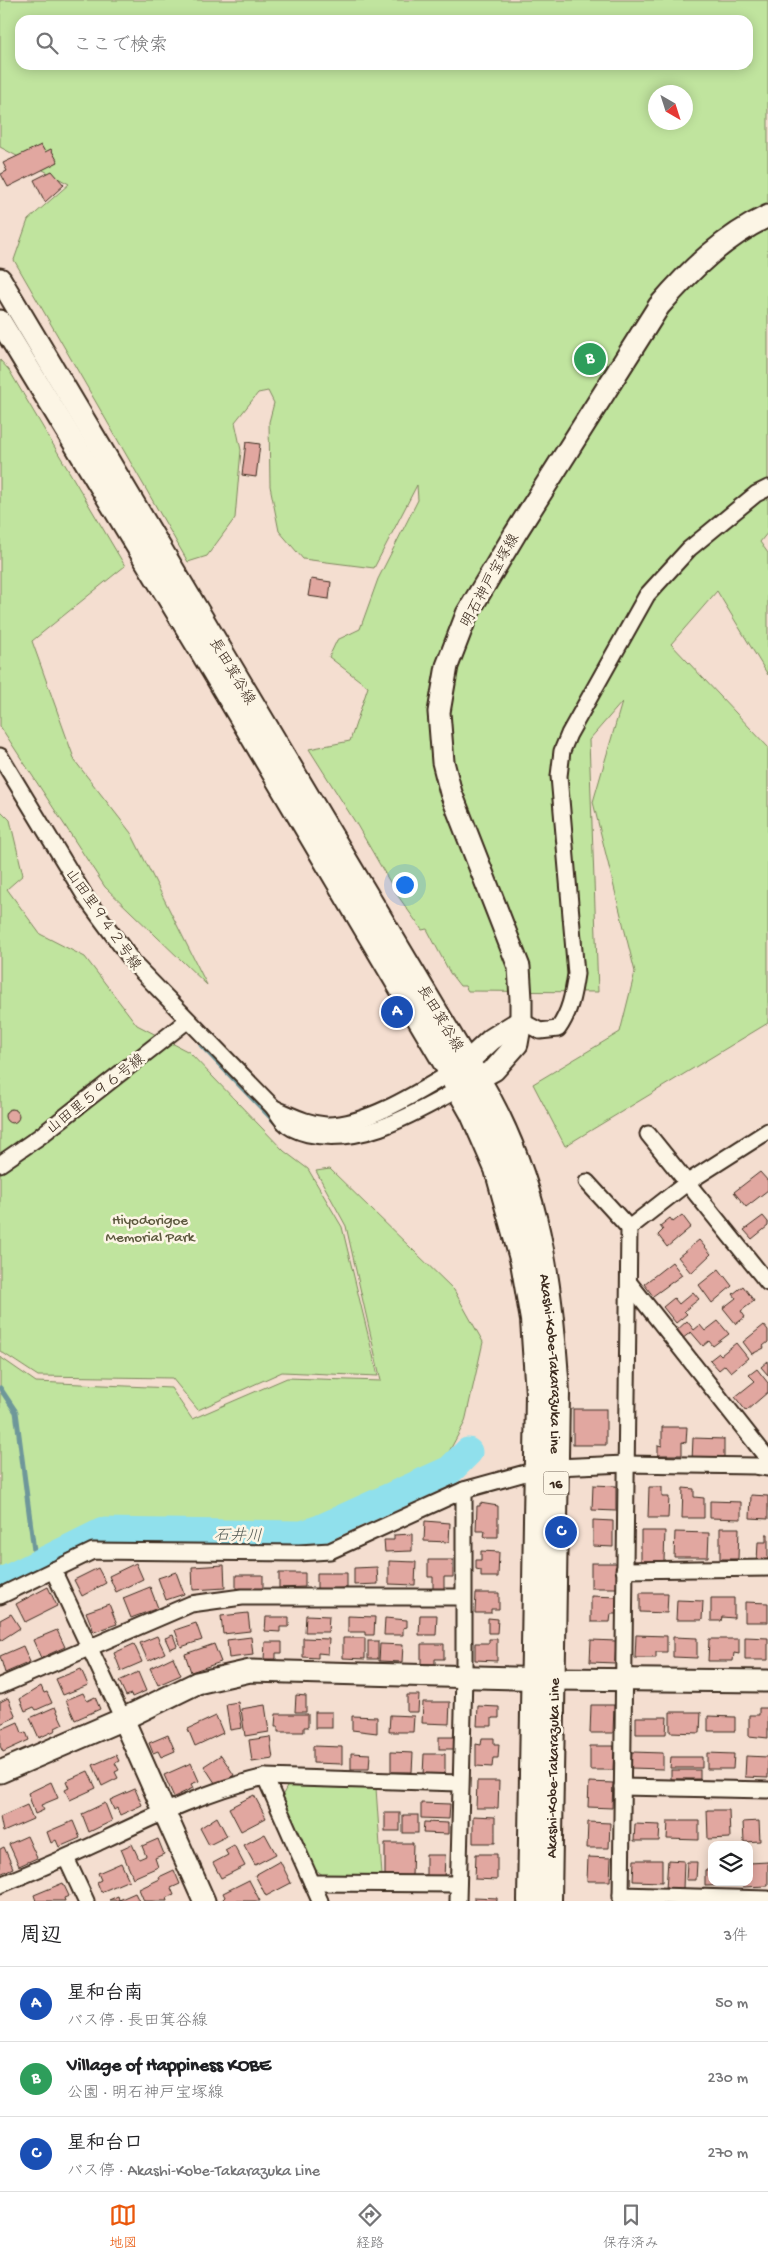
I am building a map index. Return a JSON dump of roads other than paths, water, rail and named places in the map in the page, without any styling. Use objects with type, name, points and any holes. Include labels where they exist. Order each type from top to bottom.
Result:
[{"type":"main road","name":"Akashi-Kobe-Takarazuka Line","points":[[464,1076],[519,1161],[533,1208],[545,1260],[553,1319],[558,1392],[546,1468],[544,1679],[550,1901]]},
{"type":"main road","name":"Akashi-Kobe-Takarazuka Line","points":[[530,1901],[544,1679]]},
{"type":"street","name":"明石神戸宝塚線","points":[[464,1076],[503,1062],[517,1044],[521,1021],[519,968],[451,793],[443,762],[439,712],[448,666],[467,614],[515,534],[659,306],[688,273],[719,246],[750,225],[768,216]]},
{"type":"street","name":"長田箕谷線","points":[[0,279],[464,1076]]},
{"type":"street","name":"長田箕谷線","points":[[0,320],[212,670],[464,1076]]},
{"type":"street","points":[[521,1021],[540,1031],[558,1029],[566,1018],[572,1001],[576,974],[558,776],[562,751],[569,734],[647,595],[689,549],[756,494],[768,488]]},
{"type":"street","name":"山田里９４２号線","points":[[0,756],[88,901],[136,966],[273,1107],[285,1124],[300,1132],[318,1136],[340,1137],[368,1133],[402,1119],[464,1076]]},
{"type":"street","name":"山田里５９６号線","points":[[0,1164],[39,1137],[188,1020]]},
{"type":"street","points":[[629,1228],[688,1182],[768,1131]]},
{"type":"street","points":[[648,1134],[768,1283]]},
{"type":"street","points":[[587,1182],[629,1228],[630,1284],[625,1464],[621,1898],[768,1899]]},
{"type":"street","points":[[630,1284],[768,1459]]},
{"type":"street","points":[[0,1596],[93,1551],[299,1553],[330,1550],[464,1490],[546,1468],[625,1464],[755,1466],[768,1468]]},
{"type":"street","points":[[458,1901],[464,1676],[464,1490]]},
{"type":"street","points":[[624,1570],[768,1568]]},
{"type":"street","points":[[53,1570],[165,1811],[204,1901]]},
{"type":"street","points":[[0,1686],[89,1646],[191,1604],[242,1597],[463,1597]]},
{"type":"street","points":[[0,1772],[123,1719],[196,1684],[250,1671],[544,1679],[624,1678],[768,1681]]},
{"type":"street","points":[[0,1885],[66,1858],[165,1811],[234,1784],[265,1777],[460,1783]]},
{"type":"street","points":[[265,1777],[320,1901]]},
{"type":"street","points":[[622,1787],[768,1790]]},
{"type":"street","points":[[66,1858],[86,1901]]},
{"type":"street","points":[[312,1883],[458,1884]]},
{"type":"waterway","points":[[201,1045],[277,1124]]},
{"type":"waterway","points":[[0,1388],[16,1412],[36,1566]]},
{"type":"waterway","name":"石井川","points":[[0,1583],[103,1532],[302,1535],[320,1529],[450,1470],[468,1452]]},
{"type":"place","name":"Village of Happiness KOBE","points":[[590,359]]},
{"type":"place","name":"星和台南","points":[[397,1012]]},
{"type":"place","name":"星和台口","points":[[561,1532]]},
{"type":"park label","name":"Hiyodorigoe Memorial Park","points":[[150,1228]]}]
